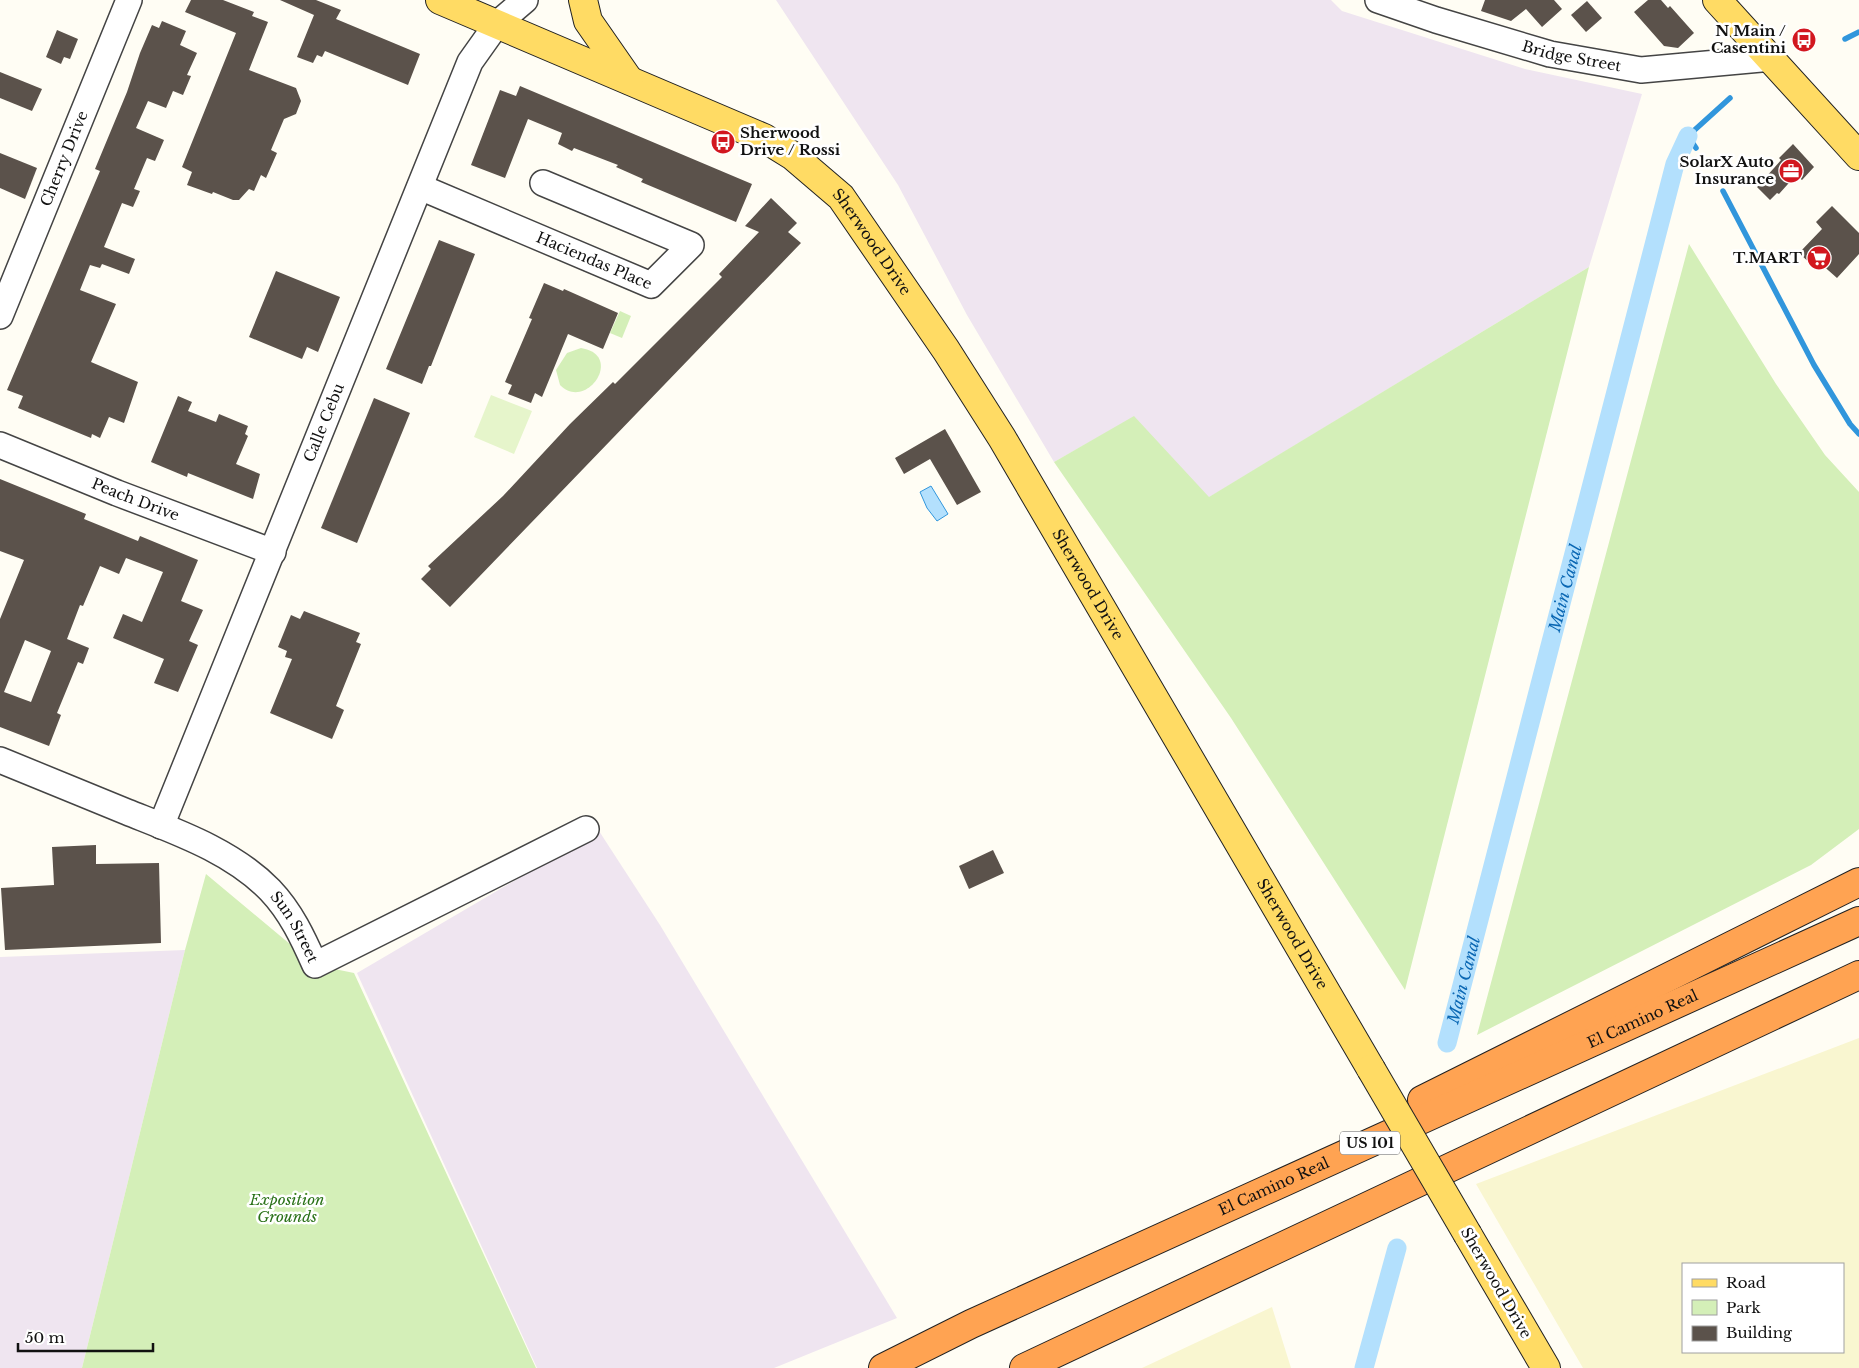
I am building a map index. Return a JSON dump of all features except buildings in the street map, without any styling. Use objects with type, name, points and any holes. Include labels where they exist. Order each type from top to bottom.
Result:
[{"type":"highway","points":[[971,1324],[1859,882]]},
{"type":"highway","name":"El Camino Real","points":[[883,1368],[971,1324],[1859,921]]},
{"type":"highway","points":[[1024,1368],[1859,974]]},
{"type":"highway","points":[[1752,1024],[1859,988]]},
{"type":"main road","name":"Sherwood Drive","points":[[440,0],[764,138],[793,156],[840,197],[946,350],[1002,438],[1546,1368]]},
{"type":"main road","points":[[583,0],[588,21],[628,80]]},
{"type":"main road","points":[[1717,0],[1772,58],[1859,156]]},
{"type":"street","name":"Cherry Drive","points":[[0,316],[129,0]]},
{"type":"street","name":"Calle Cebu","points":[[161,826],[470,62],[497,24],[525,0]]},
{"type":"street","name":"Bridge Street","points":[[1378,0],[1436,20],[1550,54],[1641,70],[1772,58]]},
{"type":"street","name":"Haciendas Place","points":[[420,187],[651,285],[691,245],[544,183]]},
{"type":"street","name":"Peach Drive","points":[[0,445],[117,493],[273,552]]},
{"type":"street","name":"Sun Street","points":[[0,760],[161,826],[232,860],[269,890],[303,937],[315,965],[586,829]]},
{"type":"shaded area","points":[[776,0],[1331,0],[1342,11],[1525,69],[1642,94],[1589,267],[1208,498],[1134,417],[1054,462],[967,315],[898,185]]},
{"type":"shaded area","points":[[599,831],[660,925],[897,1318],[774,1368],[537,1368],[357,973]]},
{"type":"shaded area","points":[[185,950],[82,1368],[0,1368],[0,957]]},
{"type":"shaded area","points":[[1859,1038],[1859,1368],[1583,1368],[1476,1184]]},
{"type":"shaded area","points":[[1272,1307],[1291,1368],[1142,1368]]},
{"type":"green space","points":[[1689,244],[1776,384],[1825,455],[1859,492],[1859,829],[1811,865],[1477,1035]]},
{"type":"green space","points":[[1589,267],[1405,990],[1231,718],[1054,462],[1134,416],[1209,497]]},
{"type":"green space","points":[[620,311],[631,316],[622,338],[610,333]]},
{"type":"green space","points":[[581,348],[594,353],[600,361],[601,370],[597,379],[590,387],[580,392],[570,391],[560,385],[556,370],[567,353]]},
{"type":"green space","points":[[491,395],[532,411],[514,454],[474,437]]},
{"type":"green space","name":"Exposition Grounds","points":[[206,874],[315,965],[354,973],[536,1368],[82,1368],[185,950]]},
{"type":"water","points":[[931,486],[948,514],[937,521],[927,508],[920,492]]},
{"type":"waterway","points":[[1845,39],[1859,32]]},
{"type":"waterway","points":[[1696,148],[1688,136],[1730,98]]},
{"type":"waterway","name":"Main Canal","points":[[1447,1043],[1675,164],[1688,136]]},
{"type":"waterway","points":[[1723,191],[1814,365],[1850,424],[1859,434]]},
{"type":"waterway","name":"Main Canal","points":[[1364,1368],[1397,1248]]},
{"type":"place","name":"N Main / Casentini","points":[[1804,40]]},
{"type":"place","name":"Sherwood Drive / Rossi","points":[[723,142]]},
{"type":"place","name":"SolarX Auto Insurance","points":[[1791,171]]},
{"type":"place","name":"T.MART","points":[[1819,258]]}]
